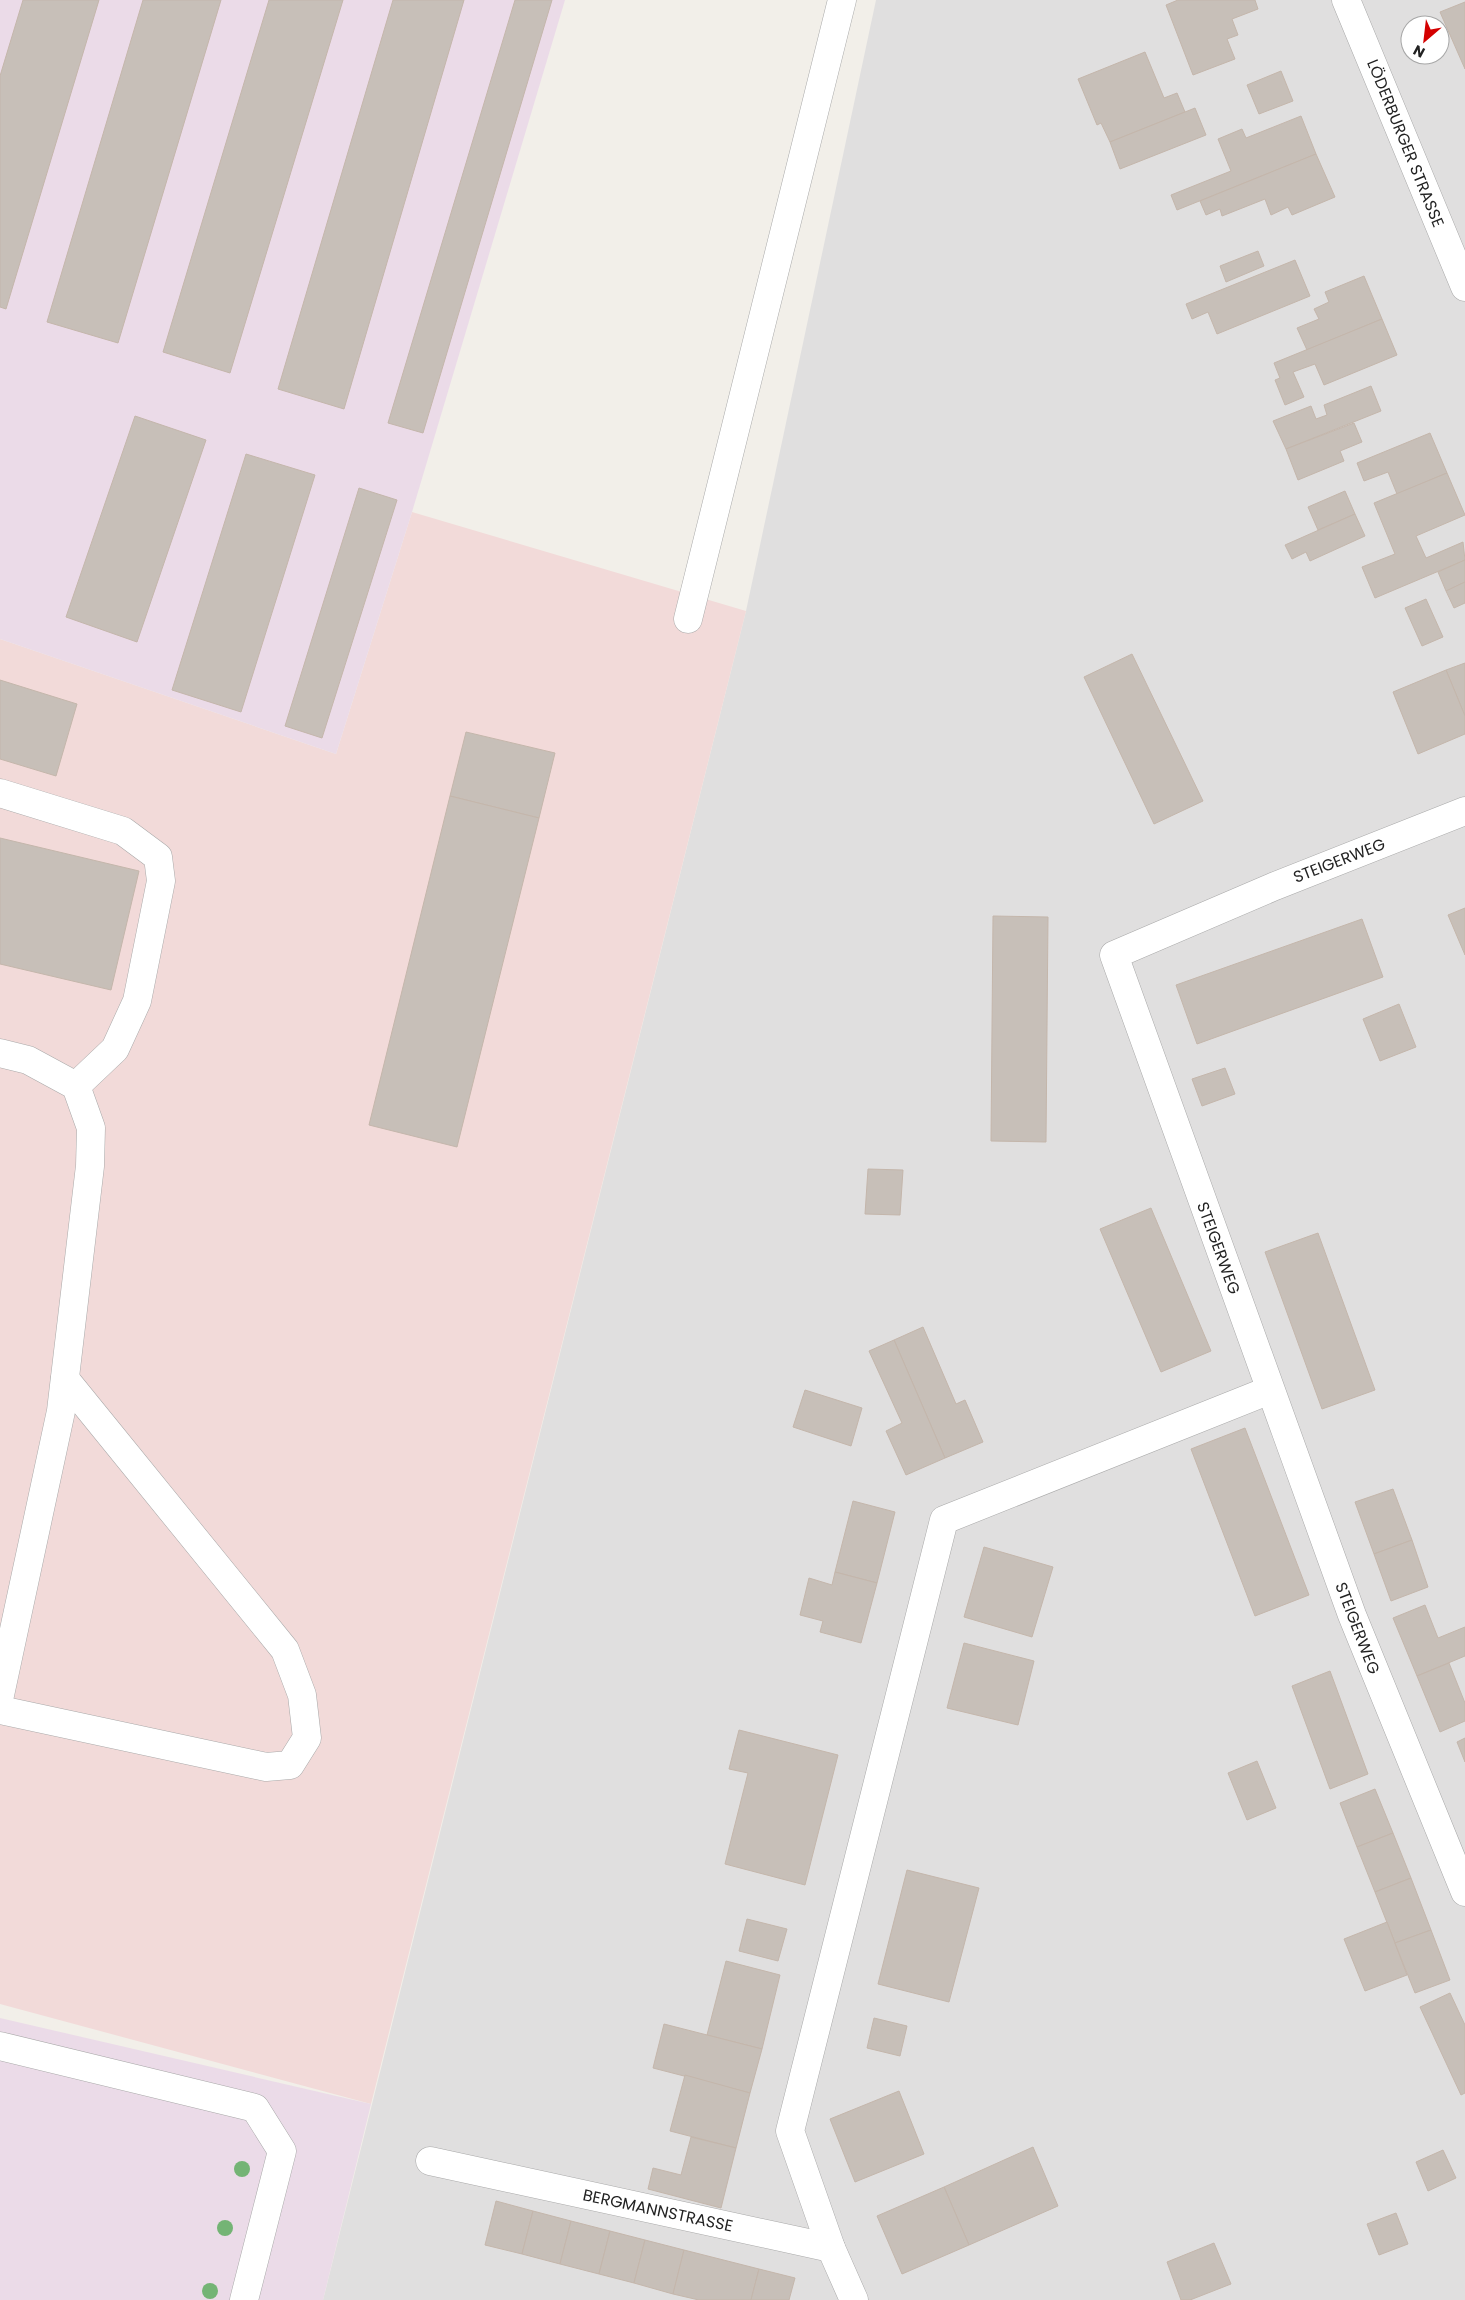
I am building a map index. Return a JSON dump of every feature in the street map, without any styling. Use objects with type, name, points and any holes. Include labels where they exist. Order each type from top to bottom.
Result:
[{"type":"street","points":[[688,619],[842,0]]},
{"type":"street","name":"LÖDERBURGER STRASSE","points":[[1346,0],[1465,287]]},
{"type":"street","points":[[0,793],[123,830],[158,857],[161,881],[137,1001],[115,1050],[76,1086]]},
{"type":"street","name":"STEIGERWEG","points":[[1465,811],[1275,886],[1114,955],[1352,1615],[1465,1892]]},
{"type":"street","points":[[0,1053],[28,1060],[76,1086],[91,1128],[90,1166],[61,1411],[0,1695]]},
{"type":"street","points":[[0,1710],[266,1768],[290,1765],[307,1738],[302,1695],[285,1650],[65,1379]]},
{"type":"street","points":[[854,2300],[831,2248],[790,2131],[944,1520],[1270,1390]]},
{"type":"street","points":[[0,2046],[255,2108],[282,2151],[244,2300]]},
{"type":"street","name":"BERGMANNSTRASSE","points":[[430,2160],[831,2248]]},
{"type":"shaded area","points":[[0,0],[565,0],[412,512],[336,754],[0,639]]},
{"type":"shaded area","points":[[876,0],[1465,0],[1465,2300],[323,2300],[746,611]]},
{"type":"shaded area","points":[[412,512],[746,611],[371,2104],[0,2004],[0,639],[336,754]]},
{"type":"shaded area","points":[[0,2018],[371,2104],[323,2300],[0,2300]]},
{"type":"building","points":[[23,0],[99,0],[6,309],[0,307],[0,76]]},
{"type":"building","points":[[143,0],[221,0],[118,343],[47,322]]},
{"type":"building","points":[[269,0],[343,0],[230,373],[163,352]]},
{"type":"building","points":[[393,0],[464,0],[344,409],[278,389]]},
{"type":"building","points":[[515,0],[552,0],[423,433],[388,423]]},
{"type":"building","points":[[1178,0],[1255,0],[1258,9],[1232,19],[1238,35],[1227,39],[1235,59],[1193,75],[1166,5]]},
{"type":"building","points":[[1465,2],[1465,69],[1450,35],[1450,15],[1441,15],[1440,12]]},
{"type":"building","points":[[1145,52],[1164,98],[1177,93],[1185,112],[1110,142],[1101,123],[1097,125],[1078,79]]},
{"type":"building","points":[[1281,71],[1293,101],[1259,114],[1247,85]]},
{"type":"building","points":[[1195,108],[1206,135],[1120,169],[1110,142]]},
{"type":"building","points":[[1301,116],[1316,154],[1177,210],[1171,195],[1231,171],[1218,139],[1242,129],[1246,138]]},
{"type":"building","points":[[1316,154],[1335,197],[1292,215],[1288,207],[1271,215],[1265,199],[1222,216],[1220,209],[1206,215],[1200,201]]},
{"type":"building","points":[[1258,251],[1264,266],[1226,282],[1220,266]]},
{"type":"building","points":[[1295,260],[1310,296],[1217,334],[1208,312],[1192,319],[1186,304]]},
{"type":"building","points":[[1364,276],[1382,319],[1307,350],[1297,328],[1319,319],[1314,309],[1329,302],[1325,292]]},
{"type":"building","points":[[1382,319],[1397,355],[1324,385],[1315,364],[1293,372],[1304,397],[1285,405],[1275,380],[1280,378],[1274,363]]},
{"type":"building","points":[[1371,386],[1381,411],[1286,449],[1273,421],[1311,406],[1316,419],[1327,415],[1324,405]]},
{"type":"building","points":[[135,416],[206,440],[137,642],[66,617]]},
{"type":"building","points":[[1354,423],[1362,442],[1340,451],[1344,461],[1298,480],[1286,449]]},
{"type":"building","points":[[1430,433],[1447,473],[1397,494],[1388,472],[1364,481],[1357,463]]},
{"type":"building","points":[[246,454],[315,475],[241,712],[172,690]]},
{"type":"building","points":[[1447,473],[1465,515],[1416,536],[1426,558],[1463,542],[1465,560],[1375,598],[1362,567],[1395,554],[1374,503]]},
{"type":"building","points":[[359,488],[397,500],[322,738],[285,726]]},
{"type":"building","points":[[1345,491],[1355,514],[1318,530],[1308,507]]},
{"type":"building","points":[[1355,514],[1365,536],[1310,561],[1306,552],[1292,559],[1285,545]]},
{"type":"building","points":[[1465,560],[1465,582],[1446,591],[1438,572]]},
{"type":"building","points":[[1465,582],[1465,603],[1454,608],[1446,591]]},
{"type":"building","points":[[1426,599],[1443,637],[1422,646],[1405,608]]},
{"type":"building","points":[[1132,654],[1203,801],[1154,824],[1084,677]]},
{"type":"building","points":[[1465,663],[1465,716],[1446,670]]},
{"type":"building","points":[[1446,670],[1465,716],[1465,734],[1418,754],[1393,692]]},
{"type":"building","points":[[0,680],[77,704],[56,776],[0,759]]},
{"type":"building","points":[[466,732],[555,753],[539,818],[450,796]]},
{"type":"building","points":[[450,796],[539,818],[457,1147],[369,1125]]},
{"type":"building","points":[[0,838],[139,871],[111,990],[0,964]]},
{"type":"building","points":[[1465,908],[1465,955],[1448,915]]},
{"type":"building","points":[[993,916],[1048,917],[1046,1142],[991,1141]]},
{"type":"building","points":[[1362,919],[1383,977],[1197,1044],[1176,985]]},
{"type":"building","points":[[1399,1004],[1416,1047],[1380,1061],[1363,1019]]},
{"type":"building","points":[[1225,1068],[1235,1094],[1202,1106],[1192,1079]]},
{"type":"building","points":[[868,1169],[903,1170],[900,1215],[865,1214]]},
{"type":"building","points":[[1151,1208],[1211,1351],[1161,1372],[1100,1229]]},
{"type":"building","points":[[1318,1233],[1375,1390],[1322,1409],[1265,1252]]},
{"type":"building","points":[[923,1327],[956,1404],[965,1400],[983,1442],[945,1458],[894,1340]]},
{"type":"building","points":[[894,1340],[945,1458],[906,1475],[886,1431],[902,1423],[869,1351]]},
{"type":"building","points":[[805,1390],[862,1408],[851,1446],[793,1427]]},
{"type":"building","points":[[1245,1428],[1309,1595],[1255,1616],[1191,1449]]},
{"type":"building","points":[[1393,1489],[1412,1540],[1374,1554],[1355,1502]]},
{"type":"building","points":[[853,1501],[895,1512],[877,1583],[835,1572]]},
{"type":"building","points":[[1412,1540],[1428,1587],[1391,1601],[1374,1554]]},
{"type":"building","points":[[984,1547],[1053,1567],[1032,1637],[964,1617]]},
{"type":"building","points":[[835,1572],[877,1583],[861,1643],[820,1632],[823,1621],[800,1615],[809,1578],[832,1585]]},
{"type":"building","points":[[1425,1605],[1438,1638],[1465,1627],[1465,1656],[1417,1676],[1393,1618]]},
{"type":"building","points":[[964,1643],[1034,1661],[1018,1725],[947,1708]]},
{"type":"building","points":[[1449,1663],[1465,1703],[1465,1721],[1440,1732],[1417,1676]]},
{"type":"building","points":[[1330,1671],[1368,1774],[1330,1789],[1292,1686]]},
{"type":"building","points":[[739,1730],[838,1755],[805,1885],[725,1864],[748,1773],[729,1769]]},
{"type":"building","points":[[1465,1738],[1465,1762],[1457,1742]]},
{"type":"building","points":[[1257,1761],[1276,1808],[1247,1820],[1228,1773]]},
{"type":"building","points":[[1375,1789],[1393,1833],[1357,1847],[1340,1803]]},
{"type":"building","points":[[1393,1833],[1411,1878],[1375,1892],[1357,1847]]},
{"type":"building","points":[[907,1870],[979,1888],[949,2002],[878,1984]]},
{"type":"building","points":[[1411,1878],[1431,1930],[1395,1943],[1375,1892]]},
{"type":"building","points":[[747,1919],[787,1929],[778,1961],[739,1951]]},
{"type":"building","points":[[1387,1922],[1407,1975],[1365,1991],[1344,1939]]},
{"type":"building","points":[[1431,1930],[1450,1980],[1415,1993],[1395,1943]]},
{"type":"building","points":[[726,1961],[780,1975],[762,2049],[707,2035]]},
{"type":"building","points":[[1450,1993],[1465,2025],[1465,2093],[1461,2095],[1420,2007]]},
{"type":"building","points":[[874,2018],[907,2026],[900,2056],[867,2048]]},
{"type":"building","points":[[664,2024],[762,2049],[750,2093],[653,2068]]},
{"type":"building","points":[[685,2075],[750,2093],[736,2148],[670,2131]]},
{"type":"building","points":[[899,2091],[924,2154],[855,2182],[830,2119]]},
{"type":"building","points":[[691,2137],[736,2148],[721,2208],[648,2189],[653,2168],[681,2175]]},
{"type":"building","points":[[1033,2147],[1058,2206],[969,2245],[944,2187]]},
{"type":"building","points":[[1443,2150],[1456,2178],[1428,2191],[1416,2162]]},
{"type":"building","points":[[944,2187],[969,2245],[902,2274],[877,2216]]},
{"type":"building","points":[[496,2201],[533,2211],[522,2254],[485,2245]]},
{"type":"building","points":[[533,2211],[571,2221],[560,2264],[522,2254]]},
{"type":"building","points":[[1396,2213],[1408,2244],[1379,2255],[1367,2224]]},
{"type":"building","points":[[571,2221],[610,2231],[599,2274],[560,2264]]},
{"type":"building","points":[[610,2231],[645,2240],[634,2283],[599,2274]]},
{"type":"building","points":[[645,2240],[684,2250],[673,2294],[634,2283]]},
{"type":"building","points":[[1214,2243],[1231,2284],[1190,2300],[1181,2300],[1167,2262]]},
{"type":"building","points":[[684,2250],[759,2269],[751,2300],[699,2300],[673,2294]]},
{"type":"building","points":[[759,2269],[795,2278],[789,2300],[751,2300]]}]
